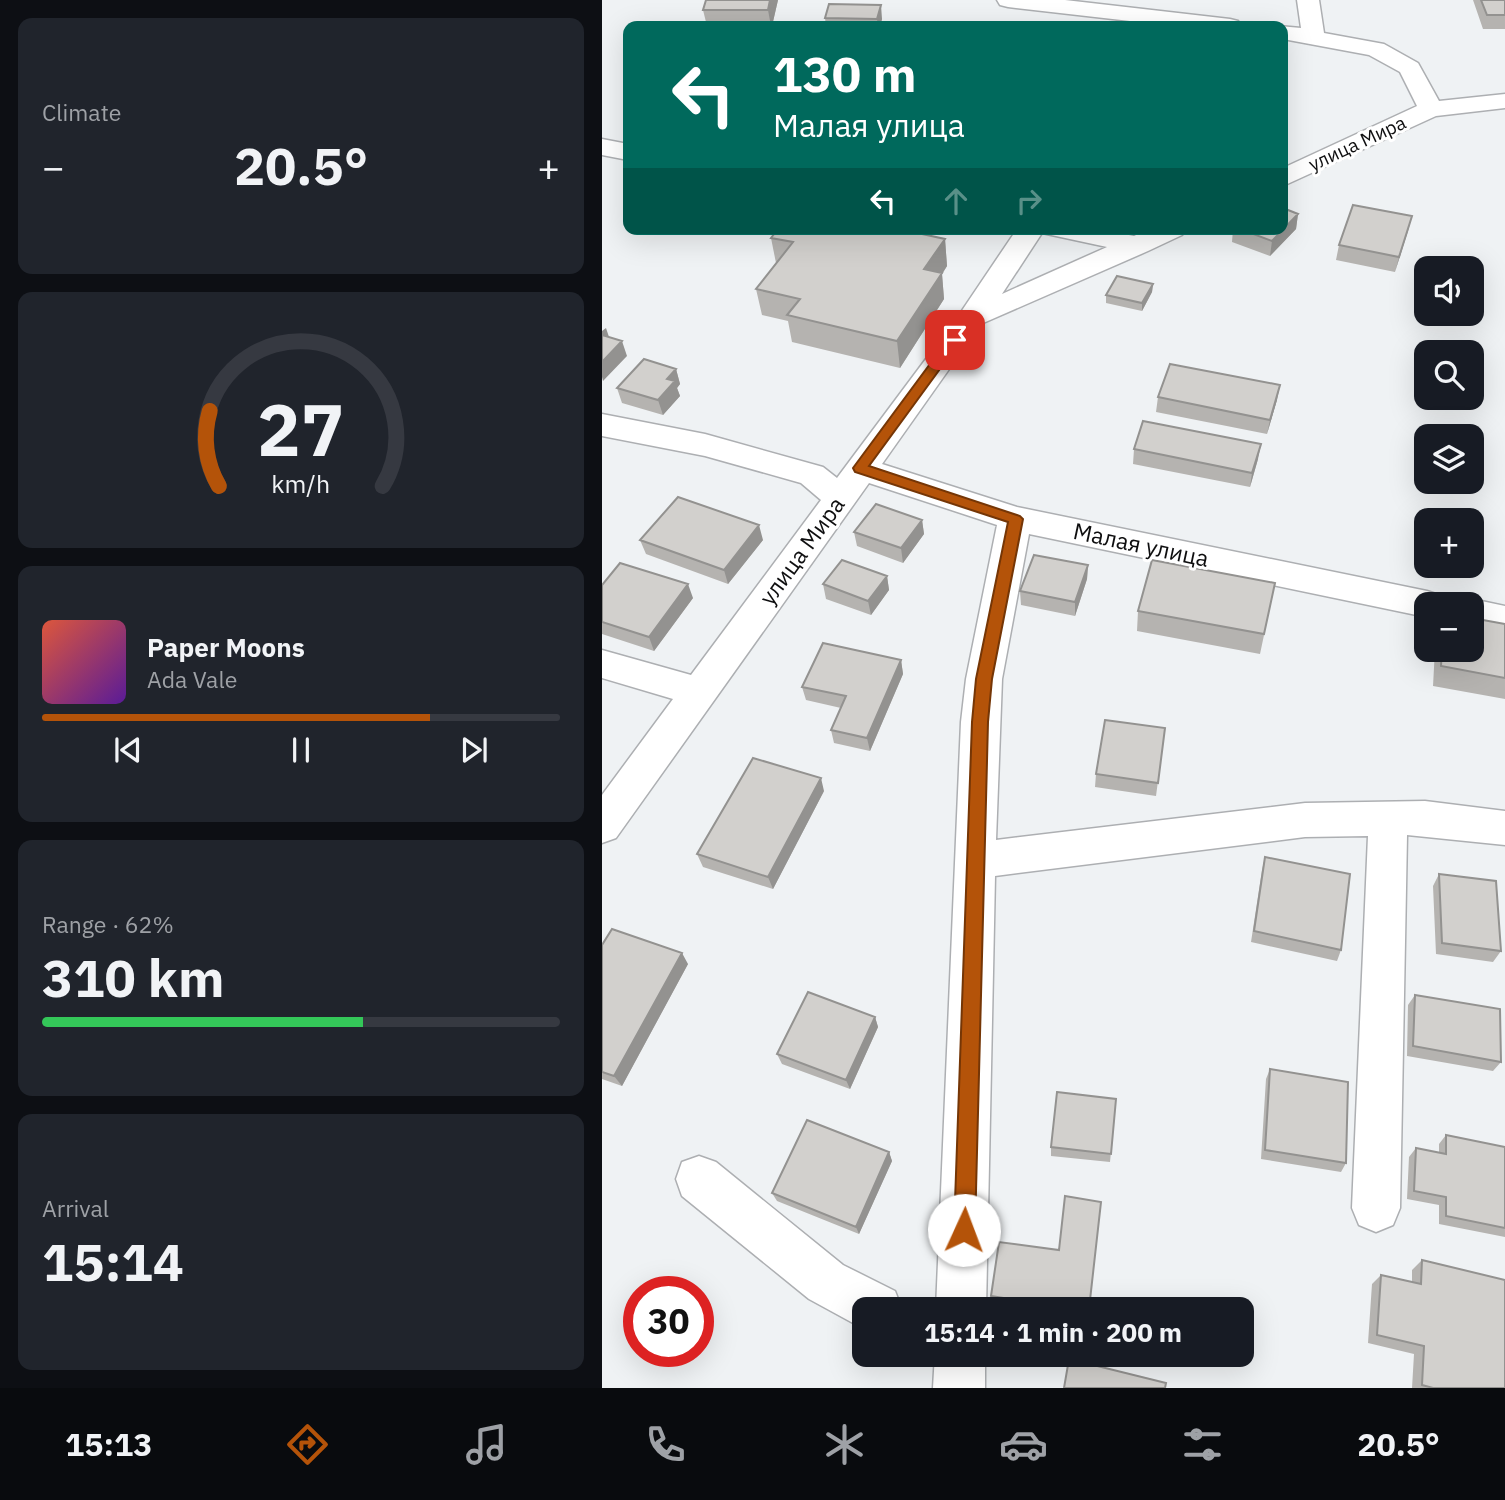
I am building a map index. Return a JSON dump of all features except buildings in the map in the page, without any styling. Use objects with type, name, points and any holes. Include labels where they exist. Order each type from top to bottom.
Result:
[{"type":"street","points":[[1008,0],[1187,21]]},
{"type":"street","points":[[1308,0],[1313,36]]},
{"type":"street","points":[[1288,34],[1376,49],[1410,68],[1431,108]]},
{"type":"street","name":"улица Мира","points":[[1288,176],[1431,108],[1505,101]]},
{"type":"street","points":[[602,147],[623,151]]},
{"type":"street","points":[[971,318],[1027,235]]},
{"type":"street","points":[[1084,235],[1138,245]]},
{"type":"street","name":"улица Мира","points":[[602,826],[971,318],[1159,235]]},
{"type":"street","points":[[602,425],[705,445],[812,475],[840,499]]},
{"type":"street","name":"Малая улица","points":[[860,468],[1015,519],[1414,601]]},
{"type":"street","points":[[961,1297],[978,860],[977,780],[984,679],[1015,519]]},
{"type":"street","points":[[1484,616],[1505,620]]},
{"type":"street","points":[[602,664],[699,692]]},
{"type":"street","points":[[978,860],[1305,820],[1424,818],[1505,828]]},
{"type":"street","points":[[1376,1208],[1388,819]]},
{"type":"street","points":[[699,1179],[826,1282],[854,1297]]},
{"type":"street","points":[[958,1388],[959,1367]]},
{"type":"route","points":[[955,340],[860,468],[1015,519],[984,679],[980,722],[977,780],[978,860],[964,1230]]}]
